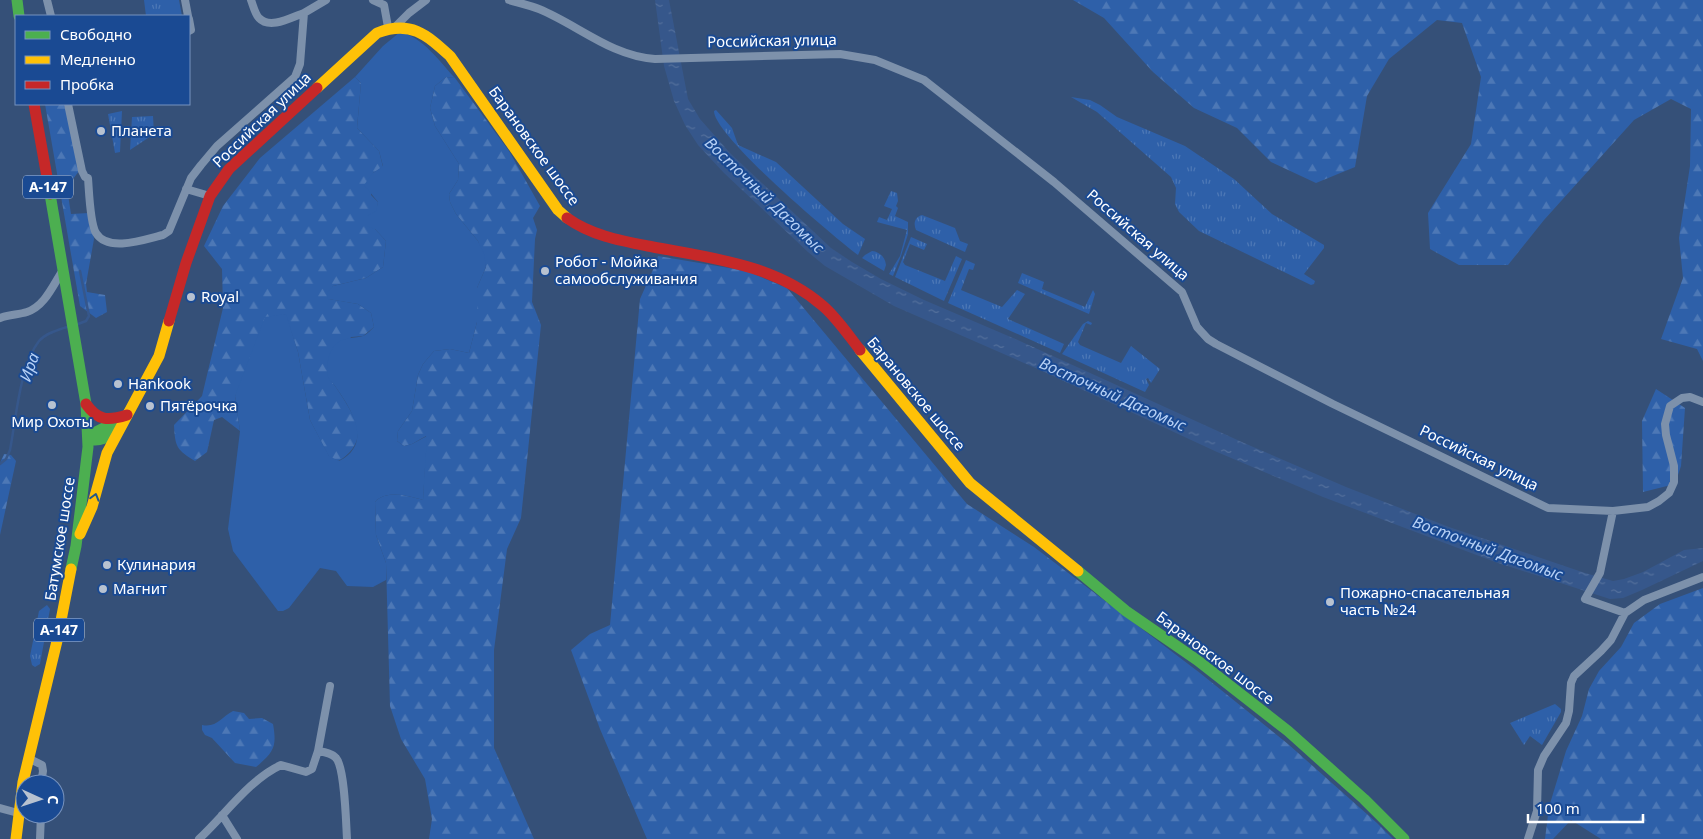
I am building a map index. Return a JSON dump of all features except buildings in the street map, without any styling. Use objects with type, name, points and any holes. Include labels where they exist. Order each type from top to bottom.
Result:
[{"type":"main road","points":[[16,0],[19,15]]},
{"type":"main road","name":"Российская улица","points":[[127,414],[159,356],[186,263],[210,196],[229,169],[377,33],[392,26]]},
{"type":"main road","name":"Барановское шоссе","points":[[392,26],[417,30],[430,38],[450,56],[558,210],[579,227],[612,239],[743,264],[790,282],[810,294],[825,308],[970,483],[1041,539],[1126,611],[1197,660],[1288,732],[1364,799],[1404,839]]},
{"type":"main road","name":"Батумское шоссе","points":[[25,774],[57,641],[76,542],[88,438],[86,404],[34,105]]},
{"type":"main road","points":[[86,404],[90,411],[101,418],[111,419],[127,414]]},
{"type":"main road","points":[[88,438],[95,431],[119,422],[127,414]]},
{"type":"main road","name":"А-147","points":[[76,542],[92,507],[107,453],[127,414]]},
{"type":"main road","name":"Батумское шоссе","points":[[16,839],[17,824]]},
{"type":"street","points":[[47,0],[51,15]]},
{"type":"street","points":[[185,0],[188,15]]},
{"type":"street","points":[[251,0],[258,18],[268,23],[283,21],[304,13],[326,0]]},
{"type":"street","points":[[373,0],[384,5],[392,26]]},
{"type":"street","name":"Российская улица","points":[[392,26],[426,0]]},
{"type":"street","name":"Российская улица","points":[[509,0],[538,8],[616,49],[639,58],[840,54],[875,60],[924,80],[1054,182],[1182,292],[1197,327],[1216,344],[1333,404],[1548,508],[1613,511],[1648,507],[1659,501],[1669,492],[1674,482],[1674,466],[1666,435],[1667,415],[1670,406],[1682,398],[1690,397],[1703,402]]},
{"type":"street","points":[[68,105],[82,171],[88,178],[95,232],[102,239],[119,244],[163,235],[169,231],[173,223],[191,178],[217,146],[295,77],[300,64],[304,13]]},
{"type":"street","points":[[186,189],[210,196]]},
{"type":"street","points":[[0,318],[34,309],[44,298],[62,270]]},
{"type":"street","points":[[1613,511],[1600,573],[1585,599],[1624,613]]},
{"type":"street","points":[[1528,839],[1537,810],[1538,770],[1544,756],[1566,723],[1569,711],[1571,682],[1574,676],[1602,651],[1611,640],[1624,613],[1644,600],[1703,577]]},
{"type":"street","points":[[199,839],[270,770],[281,765],[309,772],[312,769],[318,751],[330,686]]},
{"type":"street","points":[[318,751],[337,758],[339,764],[346,813],[347,839]]},
{"type":"street","points":[[28,758],[42,765],[43,774]]},
{"type":"street","points":[[0,808],[15,812]]},
{"type":"street","points":[[222,815],[237,839]]},
{"type":"street","points":[[40,839],[41,824]]},
{"type":"green space","points":[[144,0],[179,0],[182,15],[146,15]]},
{"type":"green space","points":[[1073,0],[1703,0],[1703,361],[1697,349],[1661,339],[1683,278],[1679,238],[1690,166],[1691,109],[1671,99],[1634,120],[1544,220],[1508,265],[1459,265],[1430,249],[1428,213],[1471,144],[1481,77],[1462,23],[1437,20],[1389,59],[1367,96],[1355,167],[1316,183],[1271,162],[1237,128],[1194,108],[1153,72],[1104,18]]},
{"type":"green space","points":[[400,32],[424,45],[455,78],[446,77],[435,86],[430,108],[435,126],[459,164],[458,180],[449,194],[450,202],[456,214],[478,241],[484,254],[486,267],[477,288],[477,322],[469,353],[450,349],[434,351],[423,364],[418,375],[412,411],[398,431],[397,441],[404,446],[427,436],[423,500],[405,495],[391,495],[380,498],[375,502],[376,535],[386,563],[386,580],[373,587],[347,586],[336,571],[320,568],[289,608],[278,611],[233,551],[228,529],[240,431],[235,396],[265,317],[286,314],[298,352],[310,420],[329,456],[339,461],[350,454],[355,445],[357,435],[353,415],[329,378],[327,364],[331,350],[339,341],[365,335],[374,327],[371,313],[358,304],[328,299],[327,293],[333,286],[366,278],[383,267],[386,241],[375,229],[367,226],[367,216],[376,211],[378,202],[364,185],[373,173],[383,166],[379,151],[357,128],[361,83],[355,77],[383,46]]},
{"type":"green space","points":[[355,77],[361,83],[357,128],[379,151],[383,167],[373,173],[371,195],[378,202],[375,229],[386,241],[383,267],[366,278],[333,286],[329,299],[358,304],[371,313],[374,327],[363,336],[351,337],[328,376],[346,402],[357,424],[358,435],[355,444],[350,452],[338,461],[329,457],[310,420],[298,352],[285,314],[235,396],[240,431],[222,417],[214,420],[207,452],[195,461],[184,454],[178,447],[174,425],[202,396],[223,308],[222,269],[204,246],[223,206],[260,158]]},
{"type":"green space","points":[[446,77],[455,78],[509,151],[540,206],[533,218],[537,230],[532,302],[541,325],[521,518],[507,549],[494,650],[494,748],[534,839],[429,839],[432,819],[425,779],[401,739],[390,706],[386,563],[376,535],[375,502],[380,498],[391,495],[405,495],[423,500],[426,436],[404,446],[397,441],[398,431],[412,411],[418,375],[423,364],[434,351],[450,349],[469,353],[477,322],[477,288],[486,267],[478,241],[456,214],[450,202],[449,194],[458,180],[459,164],[435,126],[430,108],[435,86]]},
{"type":"green space","points":[[1071,97],[1090,100],[1117,117],[1185,146],[1234,179],[1272,214],[1324,245],[1324,248],[1304,274],[1315,281],[1314,284],[1311,285],[1199,231],[1179,212],[1175,204],[1176,188],[1171,177],[1097,112]]},
{"type":"green space","points":[[45,105],[66,105],[79,171],[73,179],[66,182],[71,214],[89,213],[94,239],[86,284],[87,292],[105,295],[107,312],[96,318],[80,306]]},
{"type":"green space","points":[[716,110],[732,128],[738,145],[776,162],[843,224],[865,239],[858,255],[802,208],[753,163],[719,124],[714,111]]},
{"type":"green space","points":[[122,111],[120,152],[115,153],[108,114]]},
{"type":"green space","points":[[153,116],[154,134],[130,150],[132,117]]},
{"type":"green space","points":[[891,191],[897,193],[898,201],[896,206],[898,208],[895,216],[908,222],[908,234],[893,276],[889,274],[900,256],[907,230],[877,222],[879,217],[887,220],[892,209],[884,206]]},
{"type":"green space","points":[[922,215],[955,228],[960,241],[968,244],[965,252],[916,230],[915,221]]},
{"type":"green space","points":[[911,237],[927,244],[924,250],[910,244],[903,262],[905,265],[945,281],[956,256],[962,259],[944,301],[895,277]]},
{"type":"green space","points":[[872,251],[877,252],[883,257],[886,265],[884,271],[862,258]]},
{"type":"green space","points":[[658,256],[747,271],[787,288],[967,504],[1034,547],[1200,673],[1288,744],[1393,839],[647,839],[600,729],[571,650],[590,634],[610,625],[640,299]]},
{"type":"green space","points":[[966,260],[975,264],[973,270],[969,269],[961,290],[1002,307],[1017,290],[1025,294],[1008,319],[1064,344],[1060,353],[948,303]]},
{"type":"green space","points":[[1022,273],[1044,282],[1042,289],[1085,307],[1093,290],[1095,294],[1089,314],[1018,283]]},
{"type":"green space","points":[[1088,321],[1092,323],[1091,325],[1086,323],[1078,342],[1080,345],[1121,363],[1131,346],[1160,369],[1151,383],[1148,378],[1146,379],[1149,385],[1145,392],[1062,354],[1083,324]]},
{"type":"green space","points":[[1656,389],[1685,408],[1681,466],[1675,484],[1643,492],[1642,421]]},
{"type":"green space","points":[[4,454],[11,455],[16,461],[0,535],[0,463]]},
{"type":"green space","points":[[1703,588],[1703,839],[1601,839],[1571,820],[1553,839],[1545,839],[1549,807],[1566,751],[1582,716],[1589,689],[1599,671],[1621,647],[1634,623],[1660,604]]},
{"type":"green space","points":[[47,605],[50,609],[40,664],[35,667],[32,665],[30,656],[39,611]]},
{"type":"green space","points":[[1555,704],[1561,709],[1561,712],[1542,745],[1530,736],[1524,745],[1510,723]]},
{"type":"green space","points":[[233,711],[244,713],[249,719],[262,718],[273,724],[275,738],[273,749],[256,767],[235,763],[202,730],[202,725],[211,725]]},
{"type":"water","name":"Восточный Дагомыс","points":[[655,0],[669,0],[688,99],[700,119],[730,153],[831,248],[881,279],[1244,443],[1346,487],[1449,527],[1613,581],[1643,572],[1684,550],[1703,548],[1703,561],[1623,598],[1610,599],[1495,562],[1323,497],[1217,452],[1040,370],[894,306],[825,266],[724,173],[698,145],[685,125],[674,101],[664,66]]},
{"type":"waterway","name":"Ира","points":[[78,324],[86,321],[89,316],[80,271]]},
{"type":"waterway","name":"Ира","points":[[0,464],[6,459],[10,450],[23,378],[33,351],[39,341],[45,336],[67,327]]},
{"type":"traffic: fast","points":[[17,0],[19,15]]},
{"type":"traffic: fast","points":[[50,194],[86,404],[88,447],[76,546],[71,569]]},
{"type":"traffic: fast","points":[[88,436],[120,420]]},
{"type":"traffic: fast","points":[[88,439],[103,439],[116,430]]},
{"type":"traffic: fast","points":[[1078,571],[1126,611],[1197,660],[1288,731],[1364,799],[1404,839]]},
{"type":"traffic: slow","points":[[317,88],[377,33],[399,28],[417,31],[433,41],[450,56],[558,210],[567,218]]},
{"type":"traffic: slow","points":[[80,534],[92,507],[107,453],[159,356],[169,321]]},
{"type":"traffic: slow","points":[[860,350],[970,483],[1078,571]]},
{"type":"traffic: slow","points":[[16,839],[23,782],[57,641],[71,569]]},
{"type":"traffic: jam","points":[[169,321],[186,263],[210,196],[229,169],[317,88]]},
{"type":"traffic: jam","points":[[34,105],[50,194]]},
{"type":"traffic: jam","points":[[567,218],[597,234],[742,265],[785,281],[805,292],[823,306],[860,350]]},
{"type":"traffic: jam","points":[[86,404],[99,417],[109,419],[127,415]]},
{"type":"place","name":"Планета","points":[[101,131]]},
{"type":"place","name":"Робот - Мойка самообслуживания","points":[[545,271]]},
{"type":"place","name":"Royal","points":[[191,297]]},
{"type":"place","name":"Hankook","points":[[118,384]]},
{"type":"place","name":"Мир Охоты","points":[[52,405]]},
{"type":"place","name":"Пятёрочка","points":[[150,406]]},
{"type":"place","name":"Кулинария","points":[[107,565]]},
{"type":"place","name":"Магнит","points":[[103,589]]},
{"type":"place","name":"Пожарно-спасательная часть №24","points":[[1330,602]]}]
